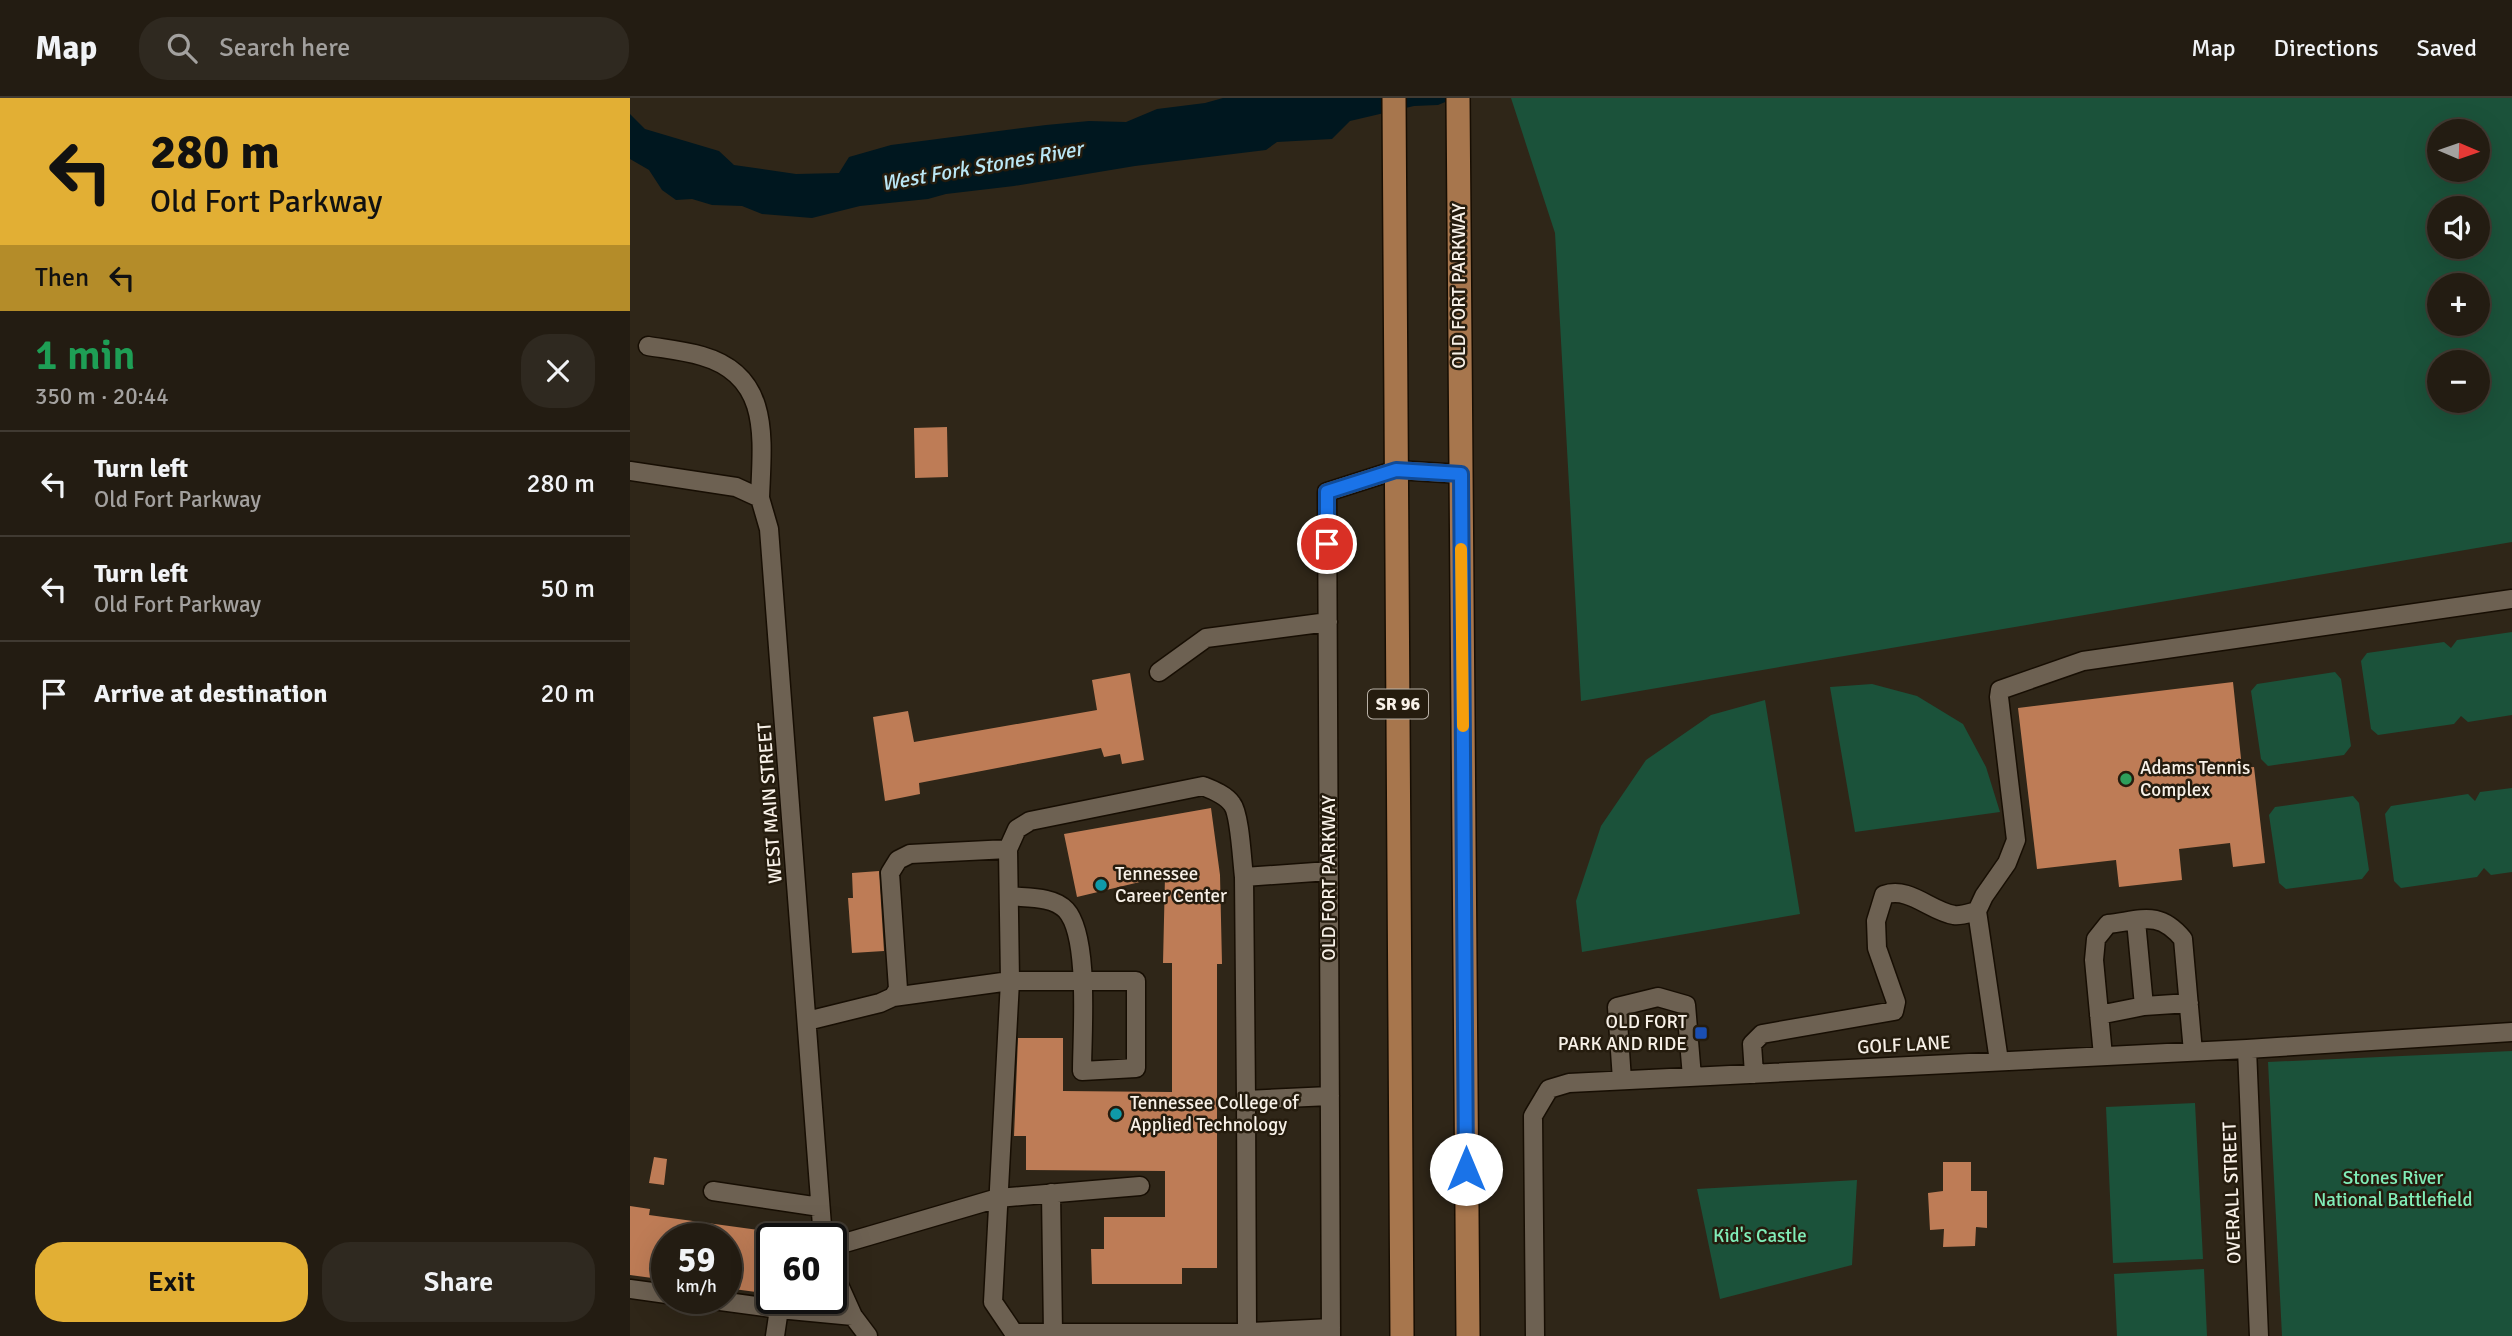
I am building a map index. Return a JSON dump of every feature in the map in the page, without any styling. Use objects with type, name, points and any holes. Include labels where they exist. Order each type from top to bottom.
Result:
[{"type":"main road","name":"SR 96","points":[[1394,98],[1403,1331]]},
{"type":"main road","name":"OLD FORT PARKWAY","points":[[1458,98],[1468,1336]]},
{"type":"street","name":"WEST MAIN STREET","points":[[648,346],[703,356],[740,375],[754,396],[763,433],[760,498],[769,529],[822,1223]]},
{"type":"street","name":"OLD FORT PARKWAY","points":[[1331,1332],[1327,492],[1396,470],[1461,474]]},
{"type":"street","points":[[630,471],[736,487],[760,498]]},
{"type":"street","points":[[1998,1061],[1977,911],[2007,863],[2016,840],[1998,697],[2000,690],[2083,661],[2512,599]]},
{"type":"street","points":[[1158,672],[1206,638],[1328,622]]},
{"type":"street","points":[[1247,1332],[1244,877],[1233,804],[1219,793],[1203,786],[1030,821],[1017,829],[1008,849],[1010,981],[993,1302],[1014,1334],[1331,1332]]},
{"type":"street","points":[[893,997],[898,989],[890,873],[898,860],[910,854],[1008,849]]},
{"type":"street","points":[[1244,877],[1329,871]]},
{"type":"street","points":[[1754,1074],[1752,1044],[1762,1034],[1894,1011],[1896,1002],[1877,948],[1876,922],[1884,895],[1906,894],[1958,916],[1977,911]]},
{"type":"street","points":[[807,1021],[880,1003],[893,997],[1010,981],[1082,979],[1136,981],[1136,1068],[1082,1071],[1082,979],[1077,930],[1065,909],[1047,900],[1009,896]]},
{"type":"street","points":[[2103,1056],[2094,960],[2096,939],[2108,924],[2156,919],[2172,925],[2183,939],[2193,1052]]},
{"type":"street","points":[[2136,921],[2144,1006]]},
{"type":"street","points":[[1622,1080],[1617,1007],[1658,997],[1686,1005],[1692,1077]]},
{"type":"street","points":[[2099,1015],[2144,1006],[2189,1003]]},
{"type":"street","name":"GOLF LANE","points":[[1535,1336],[1533,1116],[1549,1089],[1569,1083],[2193,1052],[2512,1032]]},
{"type":"street","name":"OVERALL STREET","points":[[2247,1049],[2259,1336]]},
{"type":"street","points":[[1246,1100],[1330,1096]]},
{"type":"street","points":[[847,1242],[998,1198],[1140,1186]]},
{"type":"street","points":[[713,1191],[820,1207]]},
{"type":"street","points":[[1051,1194],[1053,1333]]},
{"type":"street","points":[[630,1289],[651,1292]]},
{"type":"street","points":[[847,1303],[868,1336]]},
{"type":"street","points":[[775,1336],[778,1314]]},
{"type":"street","points":[[832,1314],[853,1316]]},
{"type":"green space","points":[[1511,98],[2512,98],[2512,542],[1581,701],[1555,233]]},
{"type":"green space","points":[[2512,632],[2512,715],[2468,722],[2461,716],[2454,724],[2378,735],[2371,729],[2361,661],[2367,653],[2444,642],[2451,648],[2457,640]]},
{"type":"green space","points":[[2335,672],[2341,679],[2351,746],[2344,755],[2268,766],[2261,759],[2251,691],[2257,684]]},
{"type":"green space","points":[[1872,684],[1917,696],[1963,724],[1986,767],[2000,812],[1855,832],[1830,687]]},
{"type":"green space","points":[[1765,700],[1800,914],[1582,952],[1576,901],[1601,826],[1646,760],[1711,715]]},
{"type":"green space","points":[[2512,788],[2512,872],[2491,875],[2484,868],[2477,877],[2401,888],[2394,881],[2385,814],[2391,806],[2468,794],[2475,801],[2480,792]]},
{"type":"green space","points":[[2353,796],[2359,803],[2369,870],[2362,879],[2286,889],[2279,883],[2269,815],[2275,807]]},
{"type":"green space","name":"Stones River National Battlefield","points":[[2512,1051],[2512,1336],[2282,1336],[2268,1062]]},
{"type":"green space","points":[[2195,1103],[2203,1259],[2113,1263],[2106,1107]]},
{"type":"green space","name":"Kid's Castle","points":[[1857,1180],[1852,1265],[1720,1299],[1697,1189]]},
{"type":"green space","points":[[2204,1269],[2207,1336],[2117,1336],[2114,1274]]},
{"type":"water","name":"West Fork Stones River","points":[[1223,98],[1455,98],[1438,105],[1414,106],[1350,121],[1332,139],[1277,142],[1266,150],[1135,166],[946,194],[928,199],[860,206],[812,218],[762,214],[742,206],[712,205],[692,199],[676,200],[662,190],[649,170],[630,159],[630,114],[645,129],[719,151],[734,165],[796,174],[839,173],[849,157],[891,145],[1046,125],[1089,121],[1126,122],[1157,109]]},
{"type":"building","points":[[947,427],[948,477],[915,478],[914,428]]},
{"type":"building","points":[[1130,673],[1144,760],[1122,764],[1120,754],[1104,757],[1101,748],[919,783],[920,794],[885,801],[873,717],[908,711],[914,742],[1097,710],[1092,680]]},
{"type":"building","points":[[2233,682],[2242,768],[2254,767],[2265,863],[2233,867],[2230,843],[2179,849],[2182,880],[2119,887],[2116,860],[2037,869],[2018,708]]},
{"type":"building","name":"Tennessee College of Applied Technology","points":[[1211,808],[1220,875],[1222,964],[1217,964],[1217,1268],[1182,1268],[1182,1284],[1092,1284],[1091,1249],[1104,1249],[1104,1217],[1165,1217],[1165,1171],[1026,1170],[1026,1136],[1014,1136],[1018,1038],[1063,1038],[1063,1091],[1172,1092],[1172,963],[1163,963],[1165,876],[1077,897],[1064,834]]},
{"type":"building","points":[[879,871],[884,951],[852,953],[848,898],[853,898],[852,873]]},
{"type":"building","points":[[654,1157],[667,1159],[664,1185],[649,1183]]},
{"type":"building","points":[[1943,1162],[1971,1162],[1971,1191],[1987,1191],[1987,1228],[1976,1227],[1975,1246],[1943,1247],[1944,1229],[1930,1230],[1928,1193],[1943,1191]]},
{"type":"building","points":[[630,1206],[650,1209],[649,1215],[707,1223],[651,1223],[651,1278],[630,1275]]},
{"type":"building","points":[[742,1228],[756,1230],[756,1292],[742,1290]]},
{"type":"slow traffic","points":[[1461,549],[1463,726]]},
{"type":"place","name":"Adams Tennis Complex","points":[[2126,779]]},
{"type":"place","name":"Tennessee Career Center","points":[[1101,885]]},
{"type":"place","name":"OLD FORT PARK AND RIDE","points":[[1701,1033]]},
{"type":"place","name":"Tennessee College of Applied Technology","points":[[1116,1114]]},
{"type":"route","points":[[1327,544],[1327,492],[1396,470],[1461,474],[1466,1169]]}]
